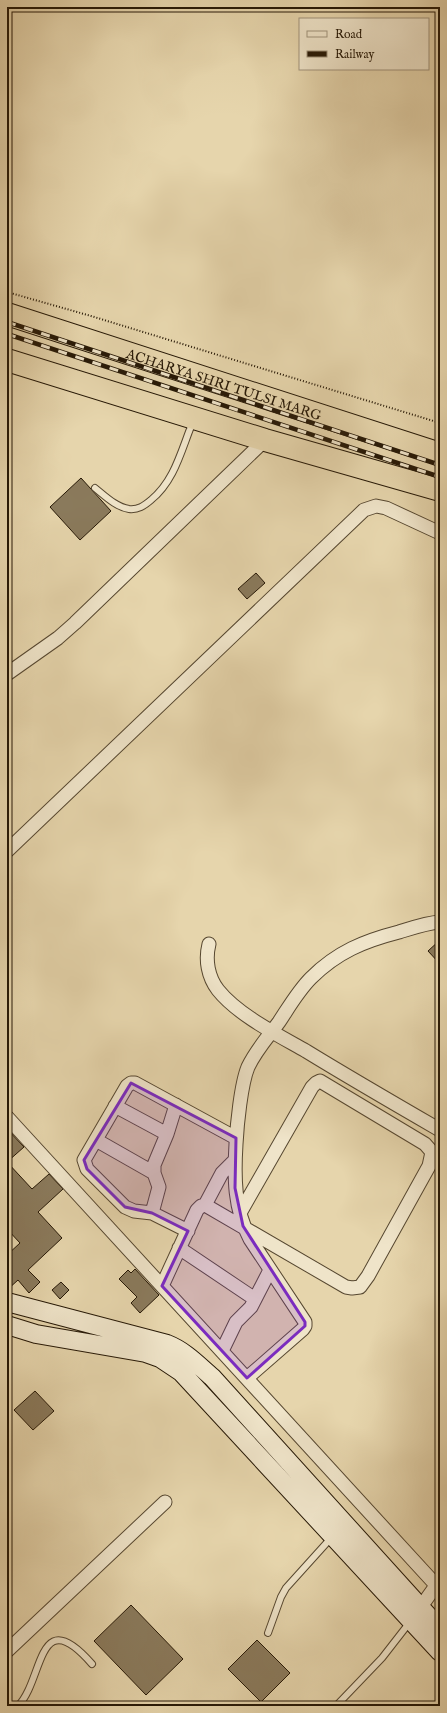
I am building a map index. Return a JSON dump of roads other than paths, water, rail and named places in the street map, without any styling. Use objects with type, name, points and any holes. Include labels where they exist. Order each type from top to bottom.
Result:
[{"type":"highway","name":"ACHARYA SHRI TULSI MARG","points":[[7,314],[440,454]]},
{"type":"highway","points":[[7,360],[264,440],[440,490]]},
{"type":"street","points":[[7,674],[58,638],[69,628],[264,440]]},
{"type":"street","points":[[7,851],[364,510],[376,506],[386,508],[440,533]]},
{"type":"street","points":[[247,1378],[305,1326],[305,1322],[250,1239],[243,1226],[240,1213],[235,1188],[236,1138],[245,1077],[248,1067],[260,1046],[307,983],[334,958],[350,948],[371,939],[429,923],[440,922]]},
{"type":"street","points":[[209,944],[207,952],[208,970],[218,990],[231,1004],[271,1032],[440,1130]]},
{"type":"street","points":[[205,1205],[346,1287],[357,1288],[362,1286],[368,1276],[429,1166],[432,1152],[425,1144],[320,1081],[312,1087],[240,1213]]},
{"type":"street","points":[[188,1231],[152,1213],[134,1211],[125,1207],[116,1200],[87,1168],[84,1160],[126,1086],[130,1083],[135,1083],[236,1138]]},
{"type":"street","points":[[152,1213],[159,1187],[154,1173],[154,1165],[156,1157],[167,1134],[176,1105]]},
{"type":"street","points":[[115,1106],[167,1134]]},
{"type":"street","points":[[7,1117],[247,1378],[438,1582],[415,1615]]},
{"type":"street","points":[[96,1140],[154,1173]]},
{"type":"street","points":[[162,1286],[197,1210],[200,1206],[205,1205],[222,1173],[235,1160]]},
{"type":"street","points":[[180,1248],[255,1299]]},
{"type":"street","points":[[222,1351],[236,1322],[249,1310],[270,1270]]},
{"type":"street","points":[[7,1302],[167,1344],[177,1348],[187,1355],[212,1377],[344,1522],[415,1615],[440,1652]]},
{"type":"street","points":[[7,1325],[36,1334],[146,1353],[169,1363],[196,1386],[333,1536],[415,1615],[440,1629]]},
{"type":"street","points":[[7,1651],[165,1502]]},
{"type":"lane","points":[[95,488],[118,505],[128,509],[137,509],[145,506],[159,494],[172,476],[190,429],[192,417]]},
{"type":"lane","points":[[268,1633],[281,1597],[286,1588],[333,1536]]},
{"type":"lane","points":[[336,1706],[382,1658],[415,1615]]},
{"type":"lane","points":[[18,1706],[24,1700],[42,1655],[55,1641],[64,1640],[72,1644],[92,1664]]},
{"type":"railway","points":[[7,322],[440,465]]},
{"type":"railway","points":[[7,334],[440,477]]}]
